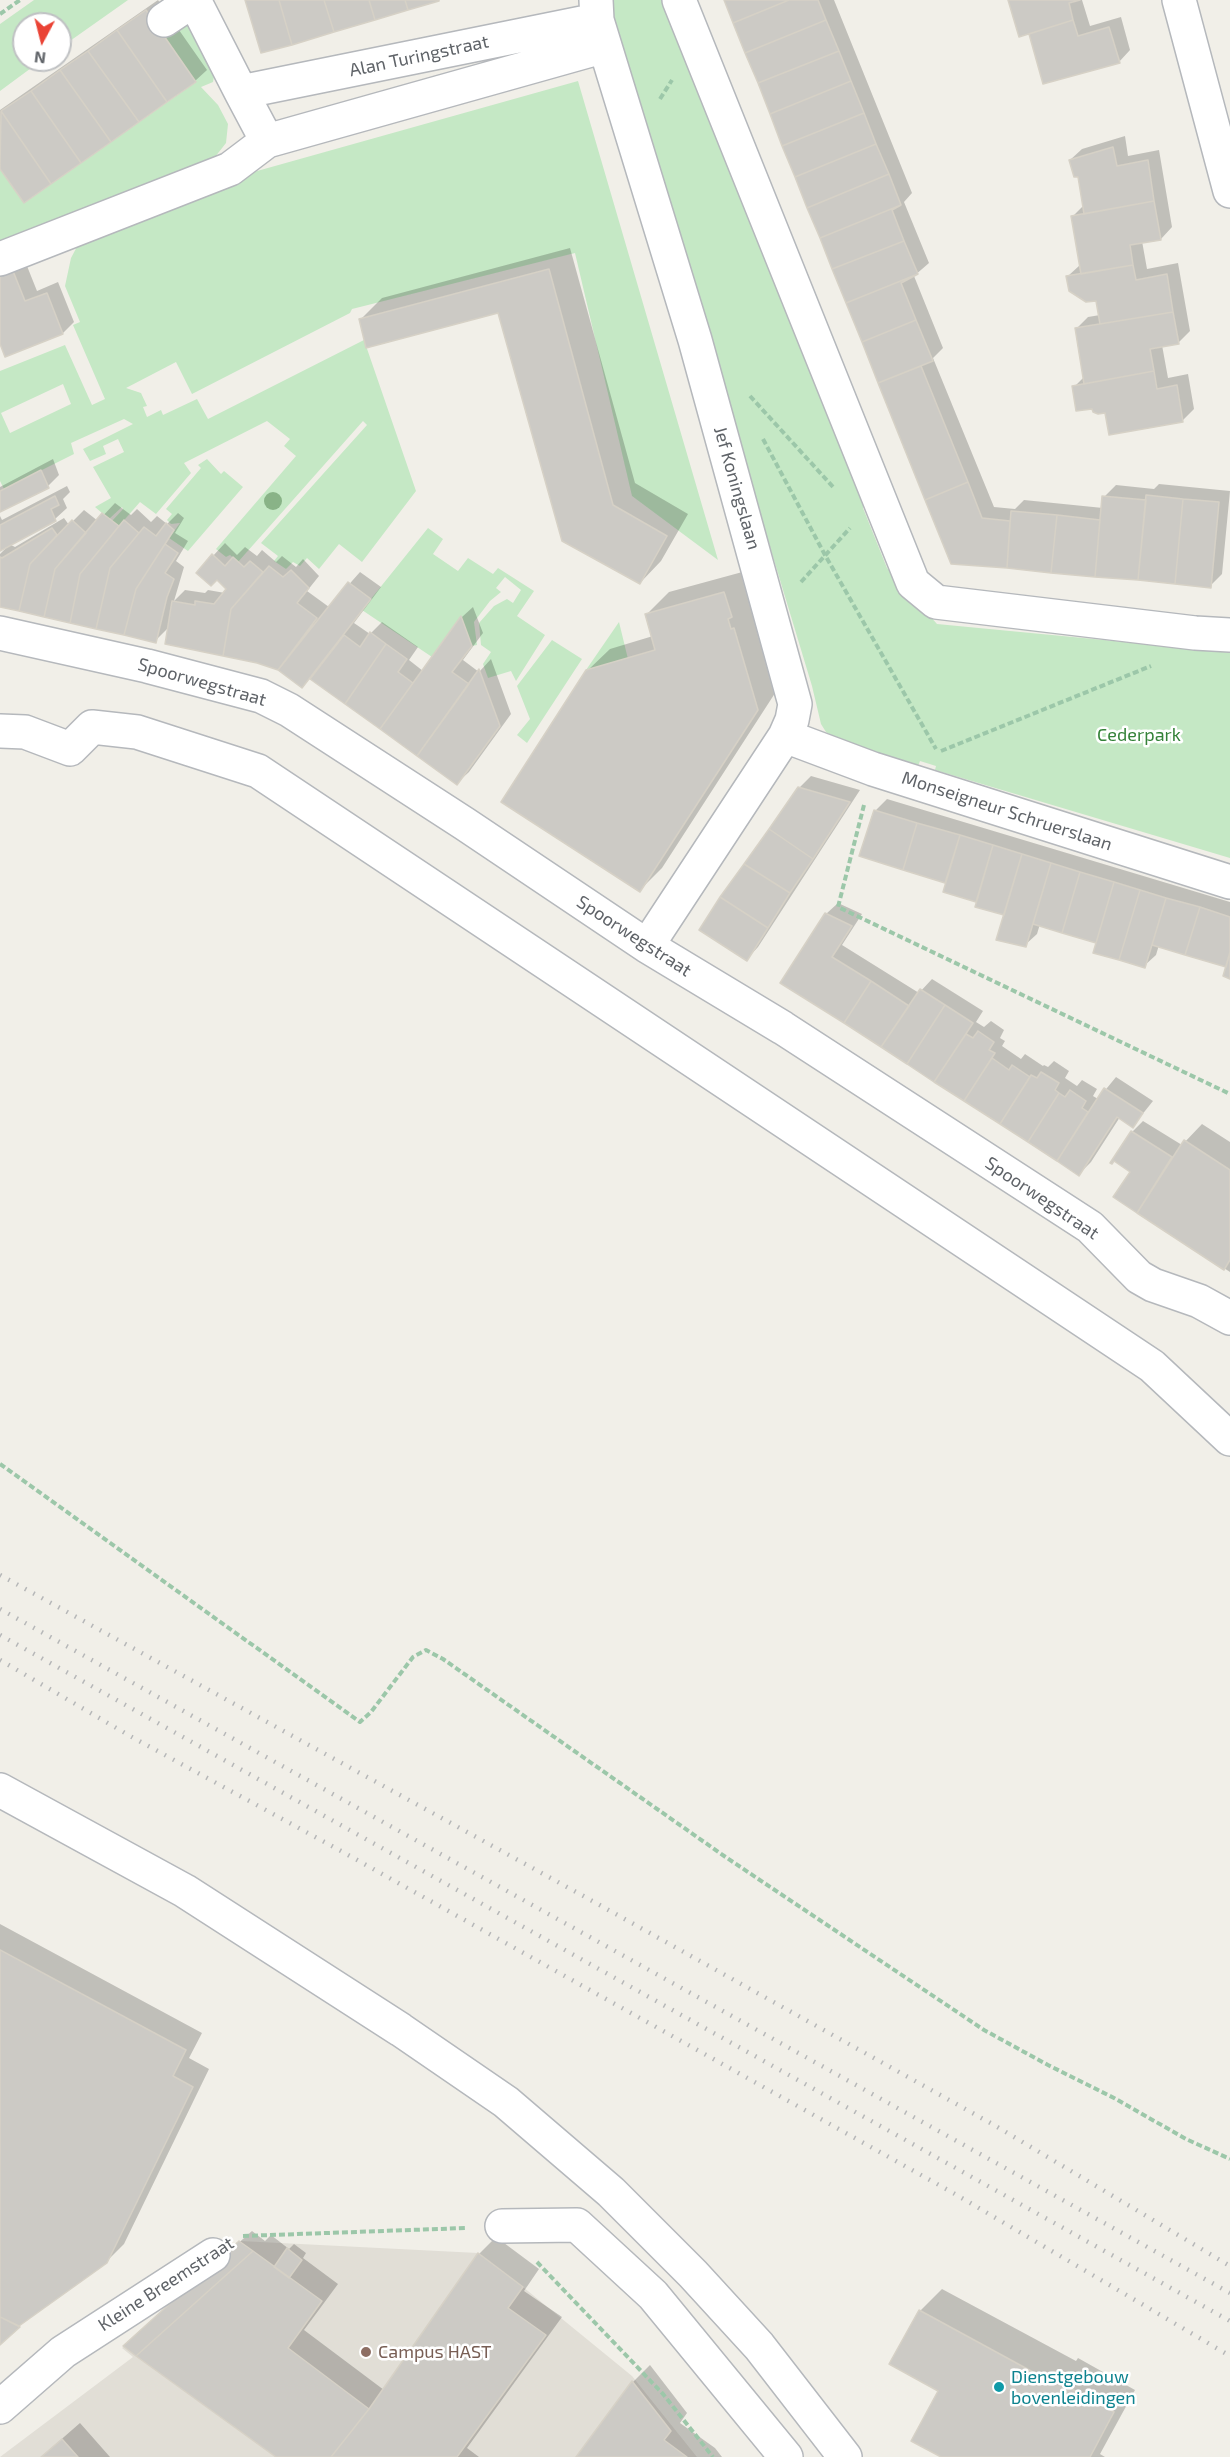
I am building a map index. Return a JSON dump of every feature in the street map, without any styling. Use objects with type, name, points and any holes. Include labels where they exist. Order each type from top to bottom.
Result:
[{"type":"street","points":[[164,20],[194,0],[267,141]]},
{"type":"street","points":[[679,0],[913,583],[936,603],[1230,635]]},
{"type":"street","points":[[1179,0],[1230,191]]},
{"type":"street","name":"Alan Turingstraat","points":[[241,92],[599,22]]},
{"type":"street","name":"Alan Turingstraat","points":[[0,259],[230,169],[267,141],[599,22]]},
{"type":"street","name":"Jef Koningslaan","points":[[599,22],[695,340],[795,704],[785,736],[647,946]]},
{"type":"street","name":"Spoorwegstraat","points":[[0,633],[147,666],[261,696],[289,710],[647,946],[783,1028],[1090,1227],[1139,1277],[1153,1285],[1199,1300],[1230,1318]]},
{"type":"street","points":[[0,731],[25,732],[70,749],[92,727],[137,732],[258,771],[1152,1366],[1230,1439]]},
{"type":"street","name":"Monseigneur Schruerslaan","points":[[785,736],[873,770],[1230,882]]},
{"type":"street","points":[[0,1790],[185,1891],[391,2024],[506,2102],[611,2192],[693,2274],[759,2346],[845,2457]]},
{"type":"street","points":[[502,2226],[577,2225],[653,2295],[786,2457]]},
{"type":"street","name":"Kleine Breemstraat","points":[[0,2407],[63,2352],[213,2255]]},
{"type":"path","points":[[0,14],[20,0]]},
{"type":"path","points":[[635,141],[695,40]]},
{"type":"path","points":[[743,389],[837,492]]},
{"type":"path","points":[[760,433],[825,555],[938,752],[1181,654],[1195,633]]},
{"type":"path","points":[[797,586],[860,518],[880,502]]},
{"type":"path","points":[[873,770],[838,907],[1230,1094]]},
{"type":"path","points":[[0,1464],[360,1722],[371,1712],[413,1657],[426,1650],[443,1659],[727,1858],[984,2030],[1114,2098],[1186,2139],[1230,2159]]},
{"type":"path","points":[[502,2226],[663,2394],[713,2457]]},
{"type":"path","name":"Kleine Breemstraat","points":[[213,2255],[236,2236],[502,2226]]},
{"type":"shaded area","name":"Campus HAST","points":[[241,2241],[478,2253],[632,2376],[697,2457],[0,2457],[133,2357],[122,2348]]},
{"type":"green space","points":[[34,0],[128,0],[72,40],[72,12],[17,12]]},
{"type":"green space","name":"Cederpark","points":[[605,0],[661,0],[887,568],[937,624],[1177,647],[1230,649],[1230,858],[935,770],[936,766],[920,761],[918,766],[835,738],[826,732],[821,724],[812,686]]},
{"type":"green space","points":[[12,16],[12,72],[26,72],[0,91],[0,24]]},
{"type":"green space","points":[[185,25],[192,27],[214,76],[213,82],[201,87],[218,105],[228,124],[226,143],[215,157],[0,248],[0,169],[24,203],[196,82],[164,36]]},
{"type":"green space","points":[[578,81],[718,560],[632,496],[575,253],[352,309],[350,313],[192,394],[176,362],[126,388],[141,393],[147,406],[143,407],[147,417],[161,410],[163,415],[197,399],[208,419],[364,340],[416,491],[362,562],[339,544],[319,569],[307,558],[300,566],[293,562],[286,569],[274,561],[278,556],[261,543],[367,425],[363,421],[238,562],[230,555],[226,557],[216,549],[296,456],[284,446],[290,439],[267,421],[184,463],[191,473],[156,514],[140,502],[119,526],[112,521],[123,509],[122,507],[109,519],[95,507],[111,498],[93,467],[124,452],[118,439],[103,446],[106,454],[90,461],[83,449],[133,424],[124,419],[71,443],[74,454],[4,489],[0,481],[0,371],[65,345],[92,405],[105,399],[73,325],[80,322],[65,286],[71,258],[80,241],[250,173]],"holes":[[[63,384],[71,404],[10,433],[1,413]]]},
{"type":"green space","points":[[207,459],[221,474],[224,471],[243,487],[188,551],[169,538],[180,523],[171,524],[167,520],[172,514],[166,509],[201,468],[198,465]]},
{"type":"green space","points":[[428,528],[443,539],[433,554],[458,571],[468,558],[493,574],[498,568],[534,591],[517,616],[545,635],[516,681],[511,671],[488,678],[483,664],[491,652],[481,645],[479,623],[494,606],[507,599],[513,603],[521,590],[505,577],[496,588],[501,592],[490,601],[474,622],[477,645],[472,646],[461,617],[432,657],[362,610]]},
{"type":"green space","points":[[619,622],[628,659],[586,670]]},
{"type":"green space","points":[[552,640],[582,659],[527,743],[517,735],[530,719],[517,686]]},
{"type":"building","points":[[245,0],[279,0],[292,45],[261,53]]},
{"type":"building","points":[[279,0],[324,0],[334,32],[292,45]]},
{"type":"building","points":[[324,0],[369,0],[375,20],[334,32]]},
{"type":"building","points":[[369,0],[405,0],[408,10],[375,20]]},
{"type":"building","points":[[405,0],[439,0],[439,1],[408,10]]},
{"type":"building","points":[[724,0],[789,0],[733,23]]},
{"type":"building","points":[[789,0],[818,0],[826,20],[745,53],[733,23]]},
{"type":"building","points":[[1008,0],[1080,0],[1069,3],[1073,20],[1019,37]]},
{"type":"building","points":[[146,10],[196,82],[167,102],[117,30]]},
{"type":"building","points":[[826,20],[839,51],[758,83],[745,53]]},
{"type":"building","points":[[1073,20],[1078,36],[1109,27],[1120,63],[1043,84],[1029,34]]},
{"type":"building","points":[[117,30],[167,102],[139,122],[88,51]]},
{"type":"building","points":[[88,51],[139,122],[111,142],[61,72],[72,72],[72,62]]},
{"type":"building","points":[[839,51],[851,81],[770,114],[758,83]]},
{"type":"building","points":[[57,72],[61,72],[111,142],[81,163],[31,91]]},
{"type":"building","points":[[851,81],[864,113],[782,146],[770,114]]},
{"type":"building","points":[[31,91],[81,163],[51,184],[1,111]]},
{"type":"building","points":[[1,111],[51,184],[24,203],[0,169]]},
{"type":"building","points":[[864,113],[876,144],[795,177],[782,146]]},
{"type":"building","points":[[876,144],[889,174],[807,208],[795,177]]},
{"type":"building","points":[[1113,147],[1117,166],[1148,160],[1154,201],[1084,214],[1078,177],[1074,177],[1069,160]]},
{"type":"building","points":[[889,174],[901,205],[820,238],[807,208]]},
{"type":"building","points":[[1154,201],[1161,240],[1130,245],[1133,265],[1081,274],[1071,216]]},
{"type":"building","points":[[901,205],[892,210],[904,241],[832,269],[820,238]]},
{"type":"building","points":[[904,241],[918,274],[846,303],[832,269]]},
{"type":"building","points":[[1133,265],[1136,280],[1167,274],[1173,312],[1100,324],[1096,301],[1086,302],[1069,291],[1066,276]]},
{"type":"building","points":[[11,266],[25,301],[47,293],[63,334],[5,357],[0,344],[0,271]]},
{"type":"building","points":[[549,269],[613,505],[667,536],[640,584],[562,541],[498,313],[366,348],[359,319]]},
{"type":"building","points":[[918,274],[901,283],[916,320],[862,342],[846,303]]},
{"type":"building","points":[[1173,312],[1179,344],[1150,349],[1154,371],[1084,384],[1075,328]]},
{"type":"building","points":[[916,320],[933,361],[878,383],[862,342]]},
{"type":"building","points":[[921,366],[968,482],[925,500],[878,383]]},
{"type":"building","points":[[1154,371],[1157,389],[1177,385],[1183,422],[1109,435],[1105,413],[1098,414],[1092,409],[1076,411],[1072,386]]},
{"type":"building","points":[[41,470],[49,488],[0,512],[0,491]]},
{"type":"building","points":[[968,482],[982,518],[1010,521],[1007,568],[951,564],[925,500]]},
{"type":"building","points":[[1146,495],[1183,499],[1175,584],[1138,580]]},
{"type":"building","points":[[55,496],[59,505],[51,509],[56,521],[0,551],[0,525]]},
{"type":"building","points":[[1102,496],[1146,500],[1138,580],[1095,577]]},
{"type":"building","points":[[1183,499],[1219,502],[1211,588],[1175,584]]},
{"type":"building","points":[[1011,511],[1057,515],[1051,573],[1007,568]]},
{"type":"building","points":[[102,513],[119,526],[80,574],[70,623],[44,617],[55,569]]},
{"type":"building","points":[[1057,515],[1100,520],[1095,577],[1051,573]]},
{"type":"building","points":[[72,520],[86,533],[55,569],[44,617],[19,611],[30,564]]},
{"type":"building","points":[[124,520],[139,533],[110,568],[96,629],[70,623],[80,574]]},
{"type":"building","points":[[166,523],[174,530],[136,589],[124,635],[96,629],[110,568],[144,527],[156,536]]},
{"type":"building","points":[[52,528],[57,535],[30,564],[19,611],[0,607],[0,557],[2,558]]},
{"type":"building","points":[[165,544],[178,553],[165,573],[174,579],[167,597],[156,643],[124,635],[136,589]]},
{"type":"building","points":[[212,554],[225,566],[233,557],[244,567],[250,561],[263,572],[231,609],[223,656],[165,644],[172,601],[195,605],[195,601],[214,604],[226,589],[217,580],[211,586],[196,573]]},
{"type":"building","points":[[269,566],[283,577],[291,570],[309,588],[297,603],[317,618],[278,670],[223,656],[231,609]]},
{"type":"building","points":[[348,582],[371,599],[302,688],[278,670]]},
{"type":"building","points":[[724,592],[732,617],[728,619],[731,629],[734,628],[758,710],[640,892],[501,802],[586,670],[655,650],[645,614]]},
{"type":"building","points":[[461,616],[472,646],[452,672],[469,684],[417,756],[380,729]]},
{"type":"building","points":[[370,632],[386,644],[345,704],[310,679],[344,635],[360,647]]},
{"type":"building","points":[[386,644],[407,659],[398,672],[413,683],[380,729],[345,704]]},
{"type":"building","points":[[479,669],[500,726],[457,785],[417,756]]},
{"type":"building","points":[[798,787],[850,802],[813,859],[769,829]]},
{"type":"building","points":[[874,810],[917,823],[903,870],[859,856]]},
{"type":"building","points":[[917,823],[960,835],[945,883],[903,870]]},
{"type":"building","points":[[769,829],[813,859],[790,893],[744,864]]},
{"type":"building","points":[[960,835],[993,845],[976,902],[943,892]]},
{"type":"building","points":[[993,845],[1022,854],[1004,915],[975,907]]},
{"type":"building","points":[[1022,854],[1051,863],[1026,947],[996,940]]},
{"type":"building","points":[[1051,863],[1080,872],[1062,933],[1033,924]]},
{"type":"building","points":[[744,864],[790,893],[768,928],[720,897]]},
{"type":"building","points":[[1080,872],[1114,882],[1096,943],[1062,933]]},
{"type":"building","points":[[1114,882],[1140,890],[1119,960],[1093,953]]},
{"type":"building","points":[[1140,890],[1166,898],[1145,968],[1119,960]]},
{"type":"building","points":[[720,897],[768,928],[747,961],[699,930]]},
{"type":"building","points":[[1166,898],[1200,907],[1185,955],[1152,945]]},
{"type":"building","points":[[1200,907],[1230,917],[1230,952],[1226,967],[1185,955]]},
{"type":"building","points":[[825,913],[852,926],[832,957],[871,981],[844,1023],[780,983]]},
{"type":"building","points":[[1230,952],[1230,979],[1223,976]]},
{"type":"building","points":[[871,981],[909,1006],[881,1047],[844,1023]]},
{"type":"building","points":[[920,989],[945,1005],[907,1064],[881,1047]]},
{"type":"building","points":[[945,1005],[973,1023],[934,1082],[907,1064]]},
{"type":"building","points":[[978,1031],[994,1042],[989,1050],[995,1053],[964,1101],[934,1082],[966,1034],[973,1038]]},
{"type":"building","points":[[992,1058],[1009,1070],[1012,1065],[1030,1077],[1000,1124],[964,1101]]},
{"type":"building","points":[[1041,1072],[1059,1083],[1055,1090],[1059,1093],[1028,1142],[1000,1124],[1031,1075],[1037,1078]]},
{"type":"building","points":[[1104,1088],[1143,1113],[1133,1128],[1117,1117],[1079,1176],[1057,1161]]},
{"type":"building","points":[[1070,1090],[1086,1101],[1082,1108],[1088,1112],[1057,1161],[1028,1142],[1059,1093],[1065,1097]]},
{"type":"building","points":[[1131,1131],[1172,1157],[1137,1213],[1113,1197],[1130,1172],[1114,1161],[1110,1163]]},
{"type":"building","points":[[1184,1140],[1230,1170],[1230,1260],[1224,1270],[1137,1213]]},
{"type":"building","points":[[0,1950],[186,2050],[173,2076],[193,2087],[107,2263],[19,2326],[0,2317]]},
{"type":"building","points":[[239,2241],[253,2251],[136,2356],[123,2346]]},
{"type":"building","points":[[287,2248],[302,2260],[289,2278],[274,2267]]},
{"type":"building","points":[[253,2251],[322,2301],[288,2348],[369,2409],[331,2457],[276,2457],[136,2356]]},
{"type":"building","points":[[478,2253],[523,2287],[508,2308],[546,2335],[457,2457],[331,2457],[369,2409]]},
{"type":"building","name":"Dienstgebouw bovenleidingen","points":[[919,2310],[1053,2383],[1055,2380],[1114,2412],[1090,2457],[941,2457],[911,2441],[938,2391],[889,2364]]},
{"type":"building","points":[[0,2317],[20,2327],[0,2345]]},
{"type":"building","points":[[632,2381],[671,2431],[664,2440],[687,2457],[576,2457]]},
{"type":"building","points":[[62,2439],[78,2457],[41,2457]]},
{"type":"railway","points":[[0,1575],[994,2125],[1230,2266]]},
{"type":"railway","points":[[0,1609],[1230,2293]]},
{"type":"railway","points":[[0,1635],[1230,2321]]},
{"type":"railway","points":[[0,1660],[130,1736],[341,1851],[955,2194],[1230,2356]]},
{"type":"place","name":"Campus HAST","points":[[366,2352]]},
{"type":"place","name":"Dienstgebouw bovenleidingen","points":[[999,2387]]}]
